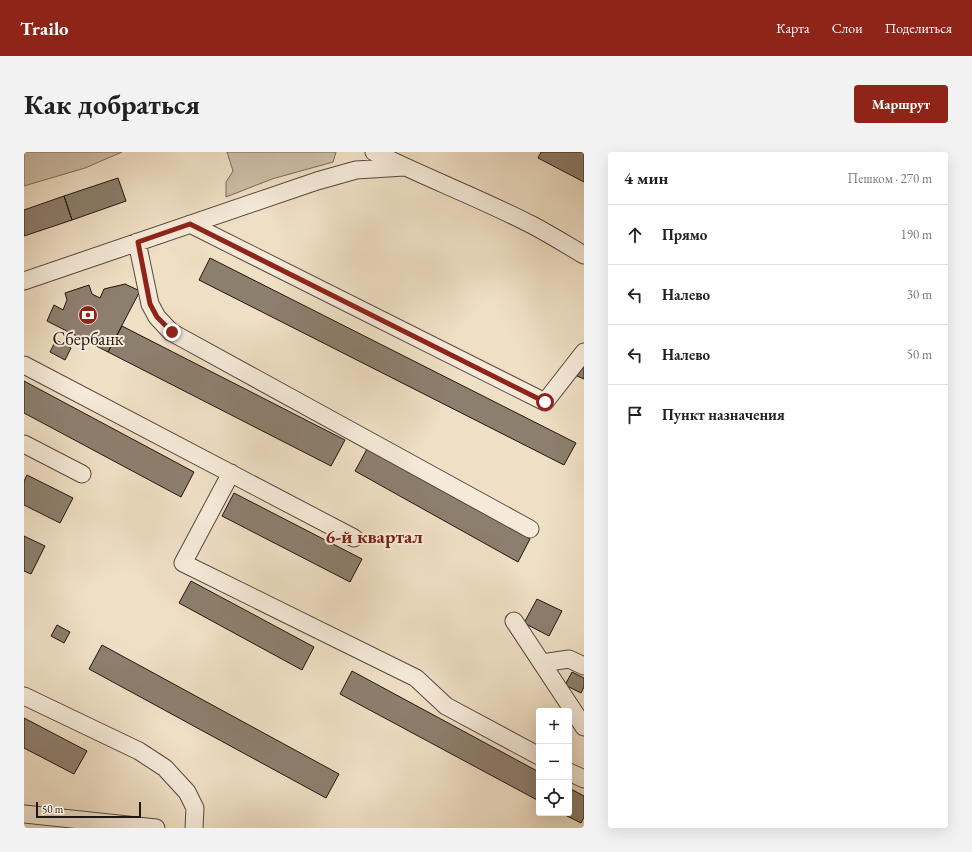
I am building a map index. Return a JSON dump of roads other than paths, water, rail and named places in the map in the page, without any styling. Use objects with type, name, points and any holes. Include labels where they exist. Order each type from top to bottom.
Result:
[{"type":"street","points":[[374,152],[404,167],[500,209],[534,226],[584,255]]},
{"type":"street","points":[[24,281],[317,181],[356,170],[404,167]]},
{"type":"street","points":[[190,224],[545,402],[584,352]]},
{"type":"street","points":[[138,242],[150,304],[157,317],[172,332],[530,529]]},
{"type":"street","points":[[24,365],[354,538]]},
{"type":"street","points":[[24,444],[82,474]]},
{"type":"street","points":[[231,473],[183,563],[416,678],[446,706],[536,754]]},
{"type":"street","points":[[514,621],[584,727]]},
{"type":"street","points":[[542,663],[569,659],[584,666]]},
{"type":"street","points":[[24,696],[139,751],[165,768],[187,792],[195,808],[194,828]]},
{"type":"street","points":[[572,773],[584,779]]},
{"type":"street","points":[[24,814],[156,828]]},
{"type":"place","name":"Сбербанк","points":[[88,315]]},
{"type":"district","name":"6-й квартал","points":[[374,536]]}]
